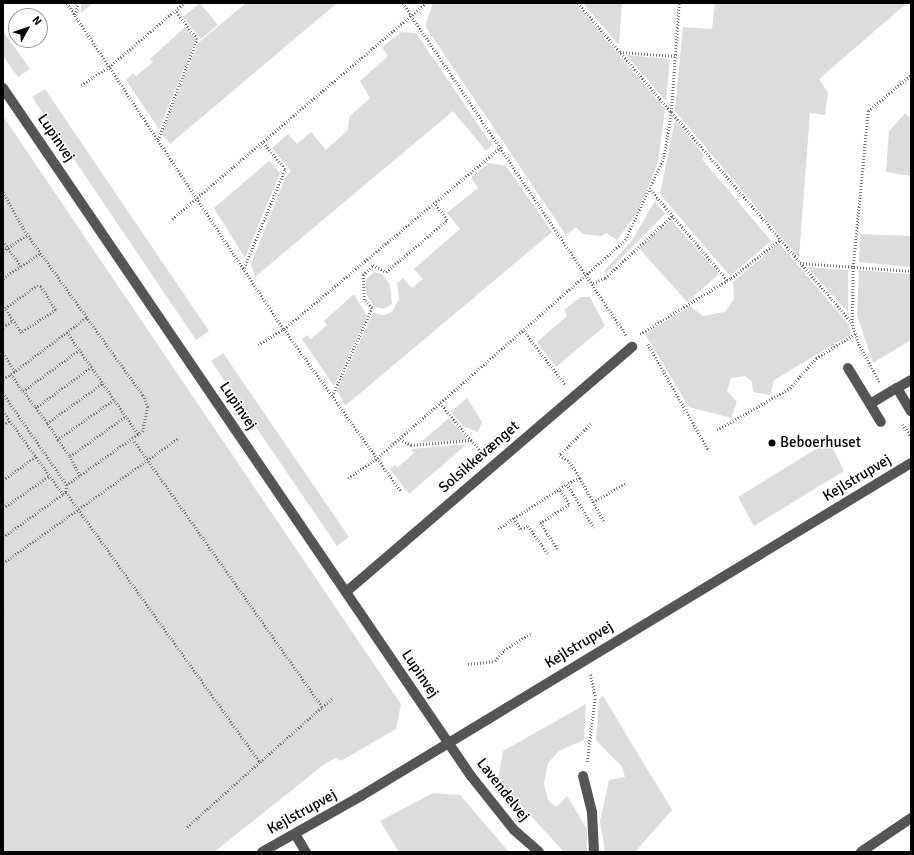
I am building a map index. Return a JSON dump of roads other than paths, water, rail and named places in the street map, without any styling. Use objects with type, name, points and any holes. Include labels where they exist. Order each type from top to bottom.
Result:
[{"type":"street","name":"Lupinvej","points":[[3,88],[449,741]]},
{"type":"street","name":"Solsikkevænget","points":[[346,592],[573,396],[632,341]]},
{"type":"street","points":[[848,368],[881,422]]},
{"type":"street","points":[[870,404],[911,380]]},
{"type":"street","points":[[897,388],[911,411]]},
{"type":"street","name":"Kejlstrupvej","points":[[262,852],[296,834],[911,463]]},
{"type":"street","name":"Lavendelvej","points":[[449,741],[514,830],[539,852]]},
{"type":"street","points":[[583,776],[592,813],[594,852]]},
{"type":"street","points":[[861,852],[911,818]]},
{"type":"street","points":[[296,834],[306,852]]},
{"type":"place","name":"Beboerhuset","points":[[772,443]]}]
